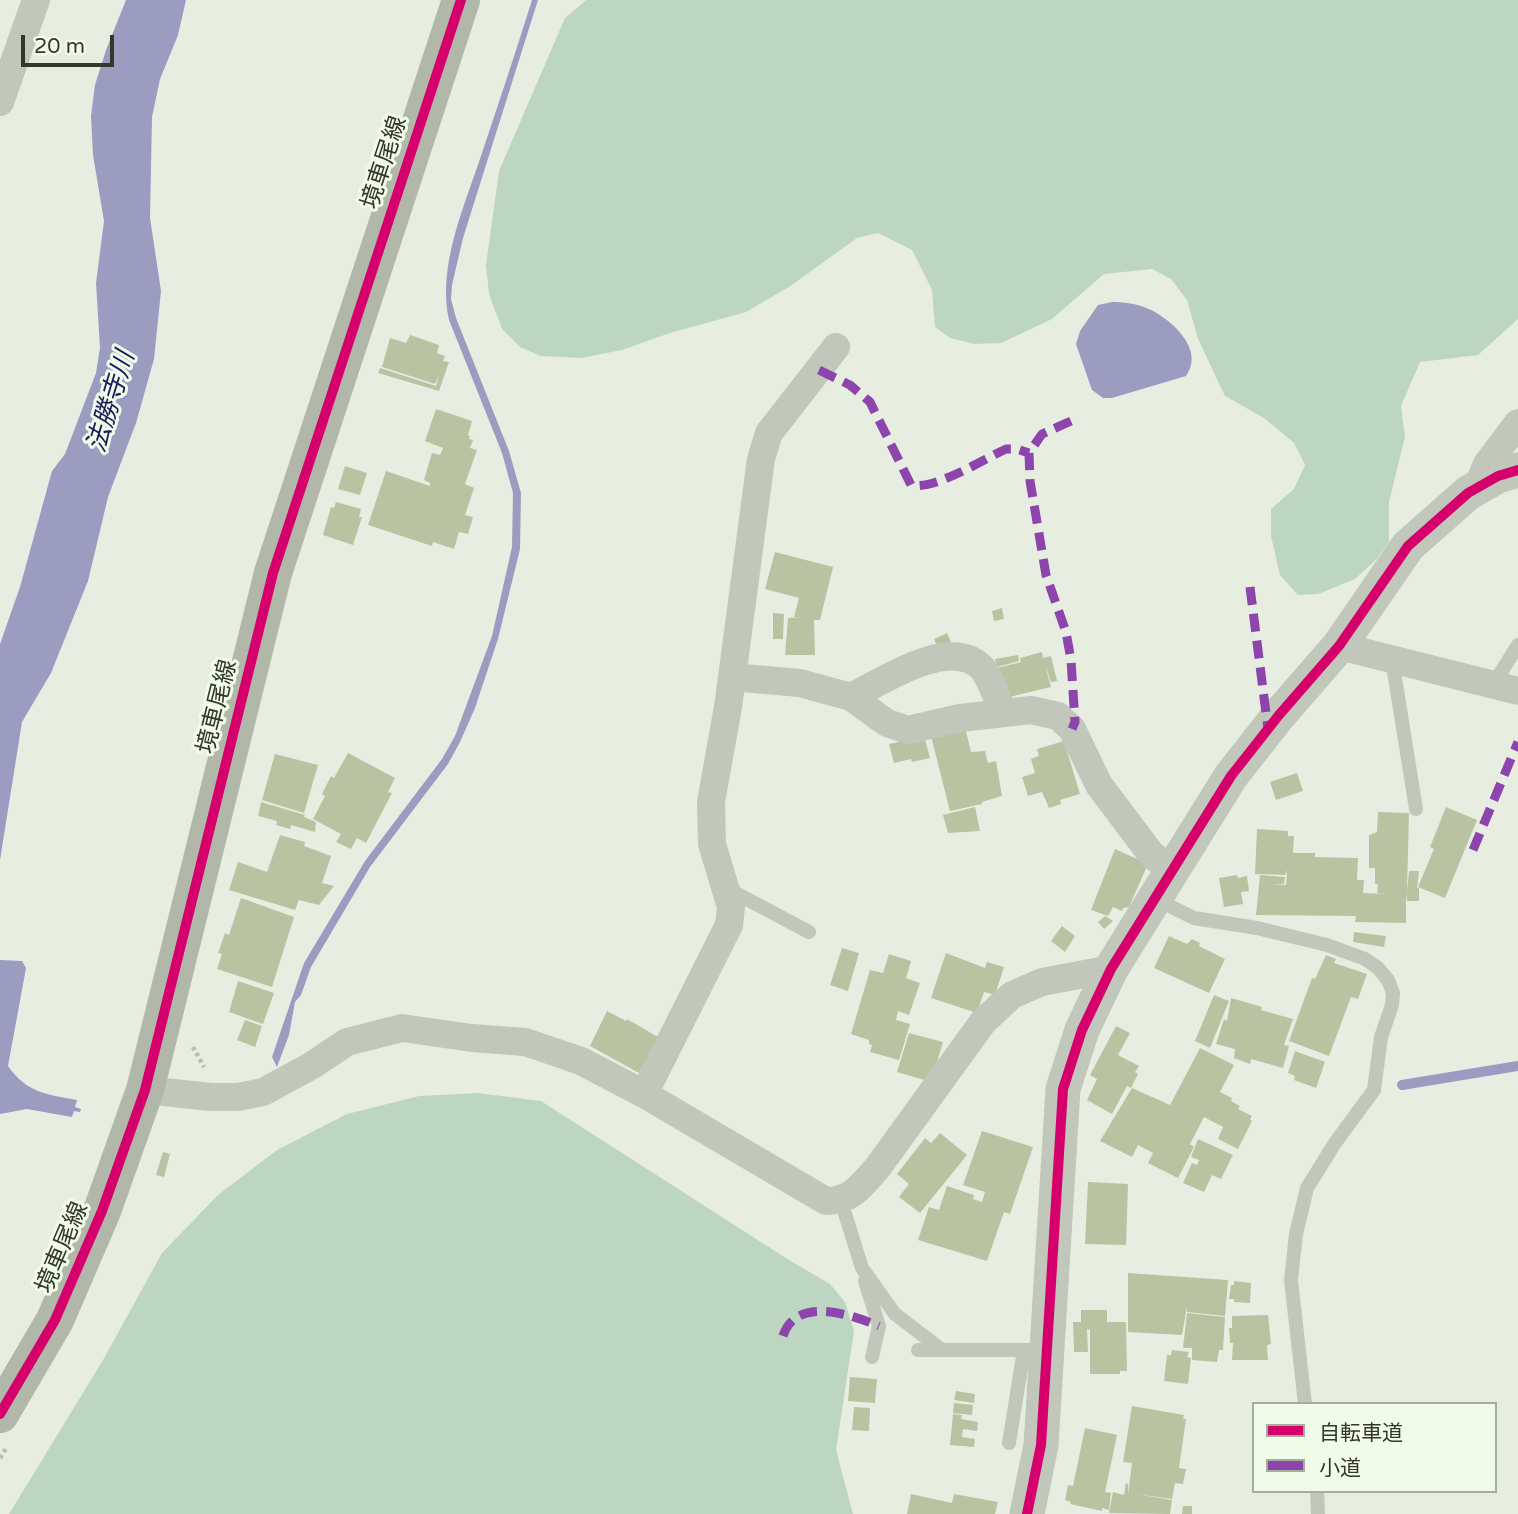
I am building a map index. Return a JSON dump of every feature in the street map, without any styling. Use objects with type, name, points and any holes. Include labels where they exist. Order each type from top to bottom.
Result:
[{"type":"main road","name":"境車尾線","points":[[0,1414],[55,1320],[102,1211],[145,1090],[273,573],[461,0]]},
{"type":"street","points":[[0,102],[36,0]]},
{"type":"street","points":[[644,1094],[729,925],[731,908],[712,844],[711,802],[732,677],[761,459],[769,433],[836,347]]},
{"type":"street","points":[[1477,488],[1486,464],[1518,423]]},
{"type":"street","points":[[1027,1514],[1041,1444],[1035,1350],[1063,1089],[1082,1030],[1111,969],[1231,776],[1339,646],[1408,546],[1468,493],[1498,476],[1518,470]]},
{"type":"street","points":[[1339,646],[1506,688]]},
{"type":"street","points":[[851,697],[916,665],[943,656],[959,656],[983,669],[1003,713]]},
{"type":"street","points":[[732,677],[800,683],[851,697],[887,723],[908,730],[960,718],[1031,710],[1058,716],[1072,729],[1099,785],[1151,854],[1163,885]]},
{"type":"street","points":[[145,1090],[211,1097],[237,1097],[263,1092],[311,1066],[347,1042],[401,1028],[525,1042],[581,1061],[644,1094],[826,1201],[841,1200],[858,1189],[878,1167],[983,1022],[1012,995],[1042,982],[1111,969]]},
{"type":"lane","points":[[1506,688],[1518,645]]},
{"type":"lane","points":[[1392,659],[1416,809]]},
{"type":"lane","points":[[1163,885],[1194,918],[1327,945],[1365,959],[1378,968],[1388,980],[1393,993],[1392,1005],[1381,1037],[1374,1090],[1335,1143],[1307,1188],[1296,1234],[1291,1280],[1305,1402]]},
{"type":"lane","points":[[725,888],[809,932]]},
{"type":"lane","points":[[841,1200],[879,1326],[872,1357]]},
{"type":"lane","points":[[862,1268],[892,1310],[911,1328],[942,1350]]},
{"type":"lane","points":[[877,1320],[892,1310]]},
{"type":"lane","points":[[918,1350],[1035,1350],[1009,1443]]},
{"type":"lane","points":[[1317,1493],[1318,1514]]},
{"type":"green space","points":[[586,0],[1518,0],[1518,319],[1478,355],[1420,362],[1401,406],[1405,437],[1389,502],[1389,542],[1377,559],[1355,579],[1318,594],[1298,595],[1280,575],[1271,536],[1271,509],[1294,489],[1305,465],[1294,443],[1264,418],[1225,396],[1198,339],[1187,300],[1171,279],[1152,269],[1104,274],[1052,319],[1001,343],[974,344],[950,338],[935,327],[932,290],[912,250],[878,233],[857,238],[789,287],[746,312],[670,333],[622,350],[581,358],[540,356],[520,347],[502,329],[489,294],[486,265],[499,171],[565,18]]},
{"type":"green space","points":[[478,1093],[541,1101],[830,1284],[845,1302],[854,1331],[836,1450],[853,1514],[9,1514],[103,1360],[162,1253],[218,1195],[277,1150],[347,1114],[419,1096]]},
{"type":"water","name":"法勝寺川","points":[[126,0],[186,0],[178,35],[160,79],[152,117],[150,218],[161,291],[154,359],[136,423],[108,497],[88,581],[51,673],[22,722],[0,860],[0,644],[20,587],[52,471],[65,454],[96,373],[100,348],[96,283],[104,221],[93,155],[91,116],[95,85]]},
{"type":"water","points":[[532,0],[538,0],[463,238],[451,299],[456,318],[509,451],[521,493],[520,549],[498,639],[475,708],[460,742],[448,764],[370,867],[311,967],[301,995],[295,1002],[289,1035],[277,1067],[272,1057],[304,963],[365,861],[442,759],[455,736],[492,636],[512,547],[513,493],[502,453],[449,320],[447,278],[461,214]]},
{"type":"water","points":[[1112,302],[1146,308],[1177,329],[1184,337],[1192,356],[1186,376],[1112,398],[1103,398],[1092,390],[1076,344],[1080,331],[1098,305]]},
{"type":"water","points":[[0,960],[22,961],[26,968],[8,1066],[22,1082],[38,1091],[77,1100],[75,1107],[81,1109],[80,1112],[74,1111],[72,1117],[27,1109],[0,1114]]},
{"type":"building","points":[[410,335],[439,345],[437,353],[445,356],[443,361],[449,362],[439,391],[378,373],[380,368],[436,386],[439,375],[435,384],[382,367],[390,338],[406,343]]},
{"type":"building","points":[[436,409],[472,421],[468,435],[469,439],[473,440],[470,448],[477,450],[465,484],[474,488],[465,515],[473,517],[468,534],[459,532],[454,549],[433,542],[432,546],[368,525],[386,471],[430,486],[430,483],[424,480],[432,453],[440,455],[443,448],[425,441]]},
{"type":"building","points":[[345,466],[367,473],[360,495],[338,489]]},
{"type":"building","points":[[336,502],[361,509],[359,517],[362,517],[353,545],[323,535],[331,507],[334,508]]},
{"type":"building","points":[[775,552],[833,567],[820,620],[814,620],[815,655],[785,655],[788,618],[803,617],[794,617],[799,598],[765,589]]},
{"type":"building","points":[[1002,608],[1004,619],[994,621],[992,611]]},
{"type":"building","points":[[773,613],[784,614],[783,639],[773,639]]},
{"type":"building","points":[[947,633],[951,642],[938,648],[934,639]]},
{"type":"building","points":[[1042,652],[1043,658],[1051,656],[1057,681],[1051,682],[1045,665],[1051,687],[1005,698],[997,668],[1021,662],[1020,658]]},
{"type":"building","points":[[1018,655],[1019,661],[997,667],[995,659]]},
{"type":"building","points":[[964,723],[971,752],[985,751],[988,763],[996,761],[1002,796],[982,804],[950,811],[930,732]]},
{"type":"building","points":[[924,736],[930,758],[894,763],[889,744]]},
{"type":"building","points":[[1064,741],[1080,794],[1060,800],[1061,804],[1049,808],[1042,792],[1028,796],[1022,777],[1035,773],[1031,759],[1039,756],[1037,749]]},
{"type":"building","points":[[348,753],[395,778],[388,792],[392,793],[366,843],[357,838],[351,849],[336,842],[341,834],[313,819],[325,796],[322,794],[331,776],[334,778]]},
{"type":"building","points":[[275,754],[318,765],[304,813],[262,800]]},
{"type":"building","points":[[1297,773],[1303,791],[1276,800],[1270,782]]},
{"type":"building","points":[[261,802],[305,815],[304,817],[316,822],[315,832],[291,825],[290,829],[276,825],[277,821],[258,816]]},
{"type":"building","points":[[975,807],[980,831],[948,833],[943,815]]},
{"type":"building","points":[[1446,807],[1477,820],[1445,898],[1418,887],[1434,849],[1430,847]]},
{"type":"building","points":[[1378,812],[1409,813],[1407,892],[1409,871],[1419,871],[1419,901],[1407,901],[1406,894],[1406,923],[1355,922],[1356,916],[1256,915],[1260,875],[1285,877],[1284,884],[1272,884],[1286,885],[1287,870],[1285,875],[1255,874],[1257,829],[1288,831],[1288,836],[1294,836],[1293,853],[1315,853],[1315,857],[1358,858],[1357,880],[1364,880],[1363,893],[1386,894],[1377,893],[1375,868],[1369,868],[1369,835],[1377,832]]},
{"type":"building","points":[[280,835],[305,842],[304,846],[331,856],[322,883],[334,886],[319,905],[299,900],[295,910],[229,890],[238,862],[267,872]]},
{"type":"building","points":[[1115,849],[1148,864],[1129,907],[1123,908],[1122,911],[1113,907],[1108,916],[1091,910]]},
{"type":"building","points":[[1237,875],[1238,878],[1247,876],[1249,891],[1241,892],[1243,904],[1224,907],[1219,878]]},
{"type":"building","points":[[241,898],[294,917],[272,987],[217,969],[222,954],[218,953],[225,933],[229,935]]},
{"type":"building","points":[[1105,916],[1113,921],[1104,929],[1098,922]]},
{"type":"building","points":[[1062,926],[1075,936],[1065,952],[1051,941]]},
{"type":"building","points":[[1354,932],[1386,936],[1384,947],[1353,942]]},
{"type":"building","points":[[1169,936],[1187,944],[1192,939],[1200,943],[1199,946],[1225,959],[1209,993],[1154,968]]},
{"type":"building","points":[[842,948],[859,953],[848,991],[830,985]]},
{"type":"building","points":[[946,953],[985,968],[987,962],[1004,967],[995,995],[984,992],[977,1013],[931,998]]},
{"type":"building","points":[[889,954],[911,961],[906,978],[920,983],[909,1015],[898,1011],[896,1020],[910,1024],[899,1060],[870,1052],[872,1045],[869,1040],[851,1034],[870,970],[883,973]]},
{"type":"building","points":[[1326,955],[1336,959],[1334,963],[1367,974],[1358,999],[1351,997],[1329,1056],[1289,1041],[1312,978],[1315,979]]},
{"type":"building","points":[[238,981],[274,993],[263,1024],[229,1012]]},
{"type":"building","points":[[1214,995],[1229,1001],[1210,1048],[1195,1041]]},
{"type":"building","points":[[1231,998],[1293,1019],[1284,1045],[1289,1046],[1283,1068],[1251,1059],[1250,1064],[1234,1058],[1235,1049],[1216,1044],[1224,1019],[1227,1021]]},
{"type":"building","points":[[607,1011],[658,1037],[639,1073],[590,1046]]},
{"type":"building","points":[[245,1020],[262,1026],[255,1047],[237,1040]]},
{"type":"building","points":[[1116,1026],[1130,1033],[1118,1055],[1139,1066],[1131,1088],[1127,1086],[1112,1114],[1087,1100],[1097,1079],[1090,1075]]},
{"type":"building","points":[[909,1033],[943,1042],[931,1082],[897,1072]]},
{"type":"building","points":[[1200,1048],[1234,1065],[1220,1092],[1232,1098],[1231,1101],[1240,1106],[1238,1109],[1252,1116],[1238,1149],[1218,1139],[1223,1127],[1204,1117],[1190,1144],[1194,1147],[1178,1178],[1148,1163],[1153,1153],[1138,1145],[1132,1157],[1100,1141],[1132,1088],[1170,1105]]},
{"type":"building","points":[[1295,1051],[1325,1062],[1316,1088],[1294,1080],[1295,1076],[1288,1073]]},
{"type":"building","points":[[982,1131],[1033,1147],[1010,1214],[1004,1212],[987,1261],[918,1240],[929,1207],[939,1210],[947,1186],[974,1195],[973,1199],[982,1202],[985,1192],[963,1185]]},
{"type":"building","points":[[940,1133],[967,1155],[920,1213],[899,1197],[909,1184],[897,1174],[925,1138],[931,1143]]},
{"type":"building","points":[[1198,1139],[1233,1155],[1221,1179],[1212,1175],[1204,1192],[1183,1183],[1192,1163],[1197,1165],[1199,1160],[1191,1157]]},
{"type":"building","points":[[163,1152],[170,1154],[164,1177],[156,1175]]},
{"type":"building","points":[[1088,1182],[1128,1184],[1126,1245],[1085,1244]]},
{"type":"building","points":[[1128,1273],[1228,1280],[1225,1316],[1187,1312],[1187,1307],[1182,1335],[1128,1332]]},
{"type":"building","points":[[1234,1281],[1251,1283],[1250,1303],[1229,1299]]},
{"type":"building","points":[[1081,1310],[1107,1310],[1107,1322],[1126,1322],[1127,1371],[1120,1371],[1120,1374],[1090,1374],[1090,1330],[1087,1329],[1088,1352],[1074,1352],[1073,1322],[1081,1322]]},
{"type":"building","points":[[1187,1313],[1225,1317],[1223,1350],[1219,1350],[1217,1362],[1192,1360],[1192,1348],[1183,1348]]},
{"type":"building","points":[[1268,1315],[1271,1344],[1267,1345],[1268,1360],[1232,1360],[1233,1343],[1230,1343],[1229,1328],[1232,1328],[1232,1316]]},
{"type":"building","points":[[1172,1350],[1189,1352],[1187,1357],[1191,1358],[1188,1384],[1164,1381],[1167,1355],[1171,1355]]},
{"type":"building","points":[[850,1377],[877,1379],[875,1403],[848,1401]]},
{"type":"building","points":[[956,1391],[975,1394],[974,1403],[954,1400]]},
{"type":"building","points":[[954,1403],[973,1405],[972,1415],[953,1413]]},
{"type":"building","points":[[1132,1406],[1184,1415],[1183,1419],[1186,1419],[1179,1468],[1186,1469],[1183,1484],[1175,1483],[1172,1499],[1135,1494],[1172,1500],[1170,1514],[1109,1513],[1113,1492],[1124,1495],[1126,1483],[1128,1494],[1132,1463],[1123,1462]]},
{"type":"building","points":[[854,1407],[870,1408],[869,1431],[852,1430]]},
{"type":"building","points":[[953,1414],[962,1415],[961,1419],[978,1422],[977,1431],[963,1429],[962,1437],[975,1439],[974,1447],[950,1445]]},
{"type":"building","points":[[1085,1428],[1117,1435],[1105,1492],[1111,1493],[1109,1510],[1070,1504],[1071,1502],[1065,1500],[1068,1485],[1073,1486]]},
{"type":"building","points":[[911,1494],[952,1503],[954,1494],[998,1502],[995,1514],[907,1514]]},
{"type":"building","points":[[1183,1506],[1192,1506],[1192,1514],[1182,1514]]},
{"type":"waterway","points":[[1402,1085],[1518,1066]]},
{"type":"marked path","points":[[819,370],[850,385],[870,402],[911,485],[945,479],[1006,449],[1029,453]]},
{"type":"marked path","points":[[1071,421],[1042,434],[1029,453],[1030,481],[1046,575],[1066,632],[1071,660],[1075,722],[1072,729]]},
{"type":"marked path","points":[[1250,587],[1268,729]]},
{"type":"marked path","points":[[1473,850],[1518,742]]},
{"type":"marked path","points":[[783,1336],[799,1316],[811,1312],[839,1313],[879,1326]]},
{"type":"cycle path","points":[[0,1414],[55,1320],[102,1211],[145,1090],[273,573],[461,0]]},
{"type":"cycle path","points":[[1027,1514],[1041,1445],[1063,1089],[1082,1030],[1111,969],[1231,776],[1339,646],[1408,546],[1468,493],[1498,476],[1518,470]]}]
